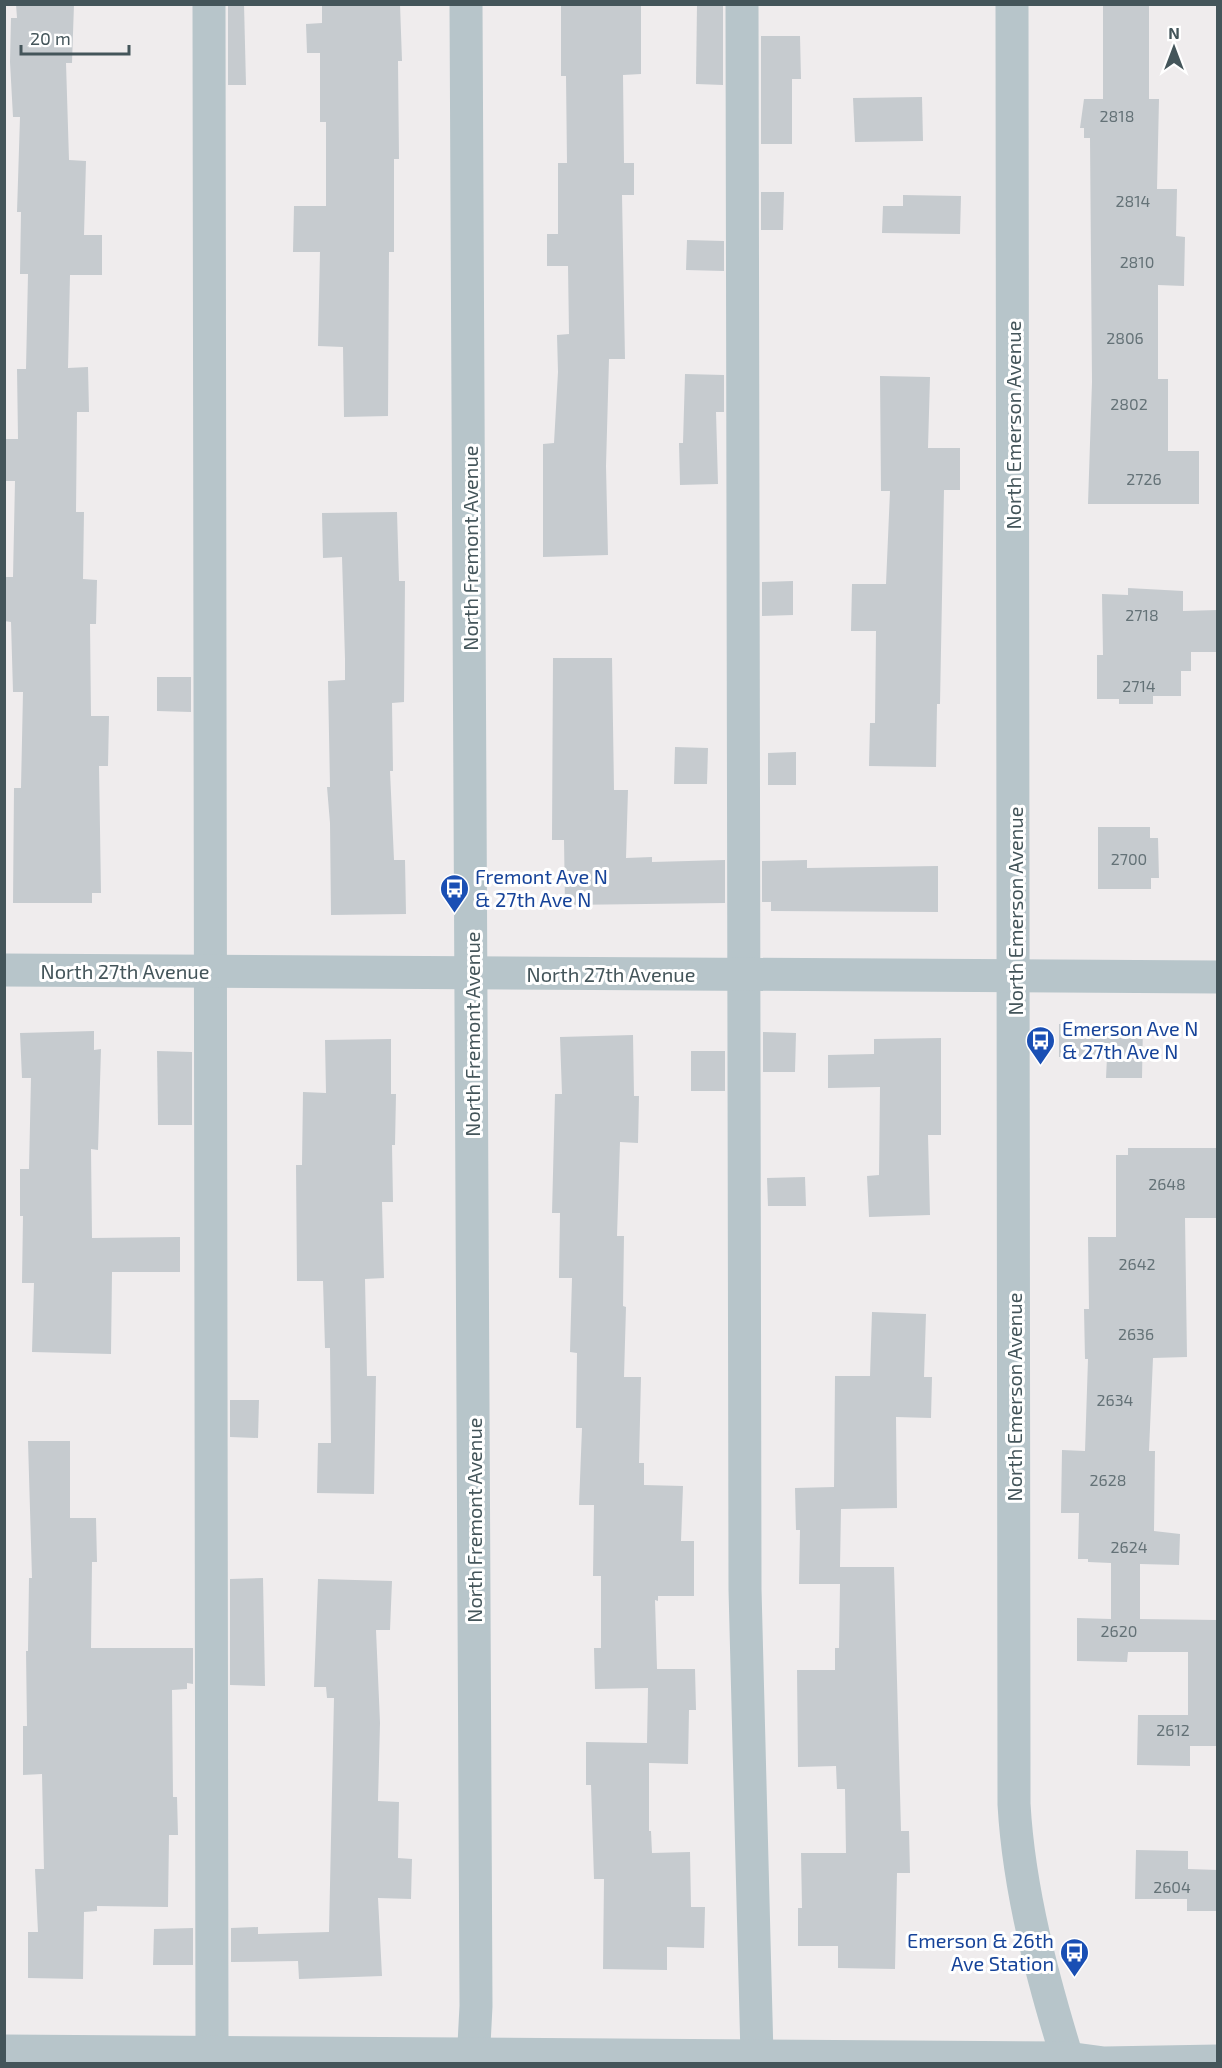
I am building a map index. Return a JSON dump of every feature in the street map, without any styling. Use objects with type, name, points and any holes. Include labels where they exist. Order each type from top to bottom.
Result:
[{"type":"street","points":[[209,4],[212,2053]]},
{"type":"street","name":"North Fremont Avenue","points":[[466,4],[477,2006],[473,2059]]},
{"type":"street","points":[[742,4],[745,1589],[768,2059]]},
{"type":"street","name":"North Emerson Avenue","points":[[1012,4],[1015,977],[1014,1804],[1016,1837],[1029,1911],[1068,2061]]},
{"type":"street","name":"North 27th Avenue","points":[[4,970],[1218,977]]},
{"type":"street","points":[[4,2051],[125,2058],[212,2053],[473,2059],[768,2059],[1104,2063],[1218,2061]]},
{"type":"building","points":[[16,4],[74,4],[72,63],[66,63],[69,160],[86,161],[84,235],[102,235],[102,275],[70,275],[68,368],[88,367],[89,412],[77,412],[76,512],[84,512],[83,579],[97,580],[96,624],[90,624],[91,716],[109,716],[108,766],[99,766],[101,893],[92,893],[92,903],[13,903],[14,788],[21,788],[23,692],[13,692],[11,622],[4,621],[4,577],[13,577],[15,481],[5,481],[6,439],[18,439],[17,369],[26,369],[28,274],[20,274],[21,212],[17,212],[20,117],[13,117],[10,62],[11,18],[17,18]]},
{"type":"building","points":[[228,4],[244,4],[246,85],[228,85]]},
{"type":"building","points":[[322,4],[400,4],[402,61],[398,61],[399,159],[394,159],[394,252],[389,252],[388,416],[344,417],[343,347],[318,346],[320,252],[293,252],[294,206],[326,206],[326,122],[320,122],[320,53],[307,53],[306,24],[322,23]]},
{"type":"building","points":[[561,4],[641,4],[641,74],[623,75],[624,163],[634,163],[634,195],[622,195],[625,359],[609,359],[606,466],[608,555],[543,557],[543,444],[554,443],[558,372],[557,335],[569,334],[568,266],[547,266],[547,234],[558,234],[558,163],[567,163],[566,76],[561,76]]},
{"type":"building","points":[[697,4],[723,4],[723,85],[696,84]]},
{"type":"building","points":[[1103,4],[1149,4],[1149,99],[1159,99],[1157,189],[1177,189],[1176,236],[1185,237],[1184,286],[1158,285],[1158,379],[1168,379],[1168,451],[1199,451],[1199,504],[1088,504],[1092,382],[1090,138],[1084,138],[1084,128],[1080,128],[1084,99],[1103,99]]},
{"type":"building","points":[[761,36],[800,36],[801,79],[792,79],[792,144],[761,144]]},
{"type":"building","points":[[922,97],[923,141],[855,142],[853,98]]},
{"type":"building","points":[[761,192],[784,192],[783,230],[761,230]]},
{"type":"building","points":[[903,195],[961,196],[960,234],[882,233],[883,206],[903,206]]},
{"type":"building","points":[[687,240],[724,241],[724,271],[686,270]]},
{"type":"building","points":[[685,374],[724,375],[724,412],[716,412],[718,484],[680,485],[679,443],[683,443]]},
{"type":"building","points":[[880,376],[930,377],[928,448],[960,448],[960,490],[944,490],[940,704],[937,704],[936,767],[869,766],[870,723],[875,723],[876,631],[851,631],[852,584],[886,584],[890,491],[881,491]]},
{"type":"building","points":[[397,512],[399,581],[405,581],[404,702],[392,703],[393,771],[390,771],[394,860],[405,860],[406,914],[331,915],[330,823],[327,787],[330,787],[328,681],[345,680],[345,659],[342,557],[323,558],[322,513]]},
{"type":"building","points":[[793,581],[793,615],[762,616],[762,582]]},
{"type":"building","points":[[1128,588],[1183,591],[1183,611],[1218,610],[1218,652],[1191,652],[1191,671],[1181,671],[1181,696],[1153,696],[1153,704],[1119,704],[1119,699],[1097,699],[1097,655],[1103,655],[1102,594],[1128,595]]},
{"type":"building","points":[[553,658],[612,658],[614,790],[628,790],[626,858],[652,857],[652,862],[725,860],[725,903],[565,905],[564,840],[552,840]]},
{"type":"building","points":[[157,677],[191,677],[191,712],[157,711]]},
{"type":"building","points":[[675,747],[708,748],[707,784],[674,784]]},
{"type":"building","points":[[796,752],[796,785],[768,785],[768,753]]},
{"type":"building","points":[[1098,827],[1150,827],[1150,838],[1158,838],[1159,878],[1151,878],[1151,889],[1098,889]]},
{"type":"building","points":[[807,860],[807,868],[938,866],[938,912],[771,911],[771,902],[762,902],[762,861]]},
{"type":"building","points":[[1059,1024],[1143,1025],[1142,1078],[1106,1078],[1107,1057],[1059,1057]]},
{"type":"building","points":[[94,1031],[94,1050],[101,1049],[98,1150],[91,1149],[92,1238],[180,1237],[180,1272],[112,1272],[111,1354],[32,1352],[34,1283],[22,1283],[23,1216],[20,1216],[20,1169],[29,1169],[31,1078],[22,1078],[20,1033]]},
{"type":"building","points":[[763,1032],[796,1033],[795,1072],[763,1072]]},
{"type":"building","points":[[633,1035],[634,1096],[639,1096],[638,1143],[620,1142],[617,1236],[624,1236],[623,1306],[626,1307],[624,1377],[641,1377],[639,1463],[644,1463],[644,1485],[683,1486],[681,1541],[694,1541],[694,1596],[658,1596],[658,1601],[655,1600],[657,1669],[695,1669],[696,1710],[689,1710],[688,1764],[649,1763],[649,1831],[651,1831],[652,1853],[690,1852],[691,1907],[705,1907],[704,1948],[667,1947],[667,1970],[603,1969],[604,1879],[594,1879],[591,1785],[586,1785],[586,1742],[647,1743],[648,1688],[595,1689],[594,1648],[601,1648],[601,1576],[593,1576],[594,1505],[579,1505],[582,1428],[576,1428],[577,1353],[570,1352],[572,1278],[559,1278],[560,1213],[552,1213],[555,1094],[562,1094],[560,1037]]},
{"type":"building","points":[[941,1038],[941,1135],[928,1135],[930,1215],[869,1217],[867,1176],[879,1175],[880,1087],[828,1088],[828,1055],[874,1054],[874,1039]]},
{"type":"building","points":[[391,1039],[391,1094],[396,1094],[395,1145],[392,1145],[393,1202],[382,1202],[384,1278],[365,1279],[367,1376],[376,1376],[374,1494],[317,1493],[318,1443],[331,1443],[330,1348],[325,1348],[323,1281],[297,1281],[296,1165],[302,1165],[303,1092],[326,1093],[325,1040]]},
{"type":"building","points":[[157,1051],[192,1052],[192,1125],[158,1125]]},
{"type":"building","points":[[691,1051],[725,1051],[725,1091],[691,1091]]},
{"type":"building","points":[[1128,1148],[1218,1148],[1218,1218],[1185,1218],[1187,1357],[1153,1358],[1149,1451],[1155,1451],[1154,1531],[1180,1534],[1179,1565],[1140,1564],[1140,1619],[1218,1620],[1218,1746],[1190,1746],[1190,1766],[1137,1765],[1138,1715],[1188,1715],[1188,1652],[1128,1652],[1127,1662],[1077,1661],[1077,1618],[1111,1619],[1111,1563],[1078,1559],[1079,1513],[1061,1513],[1062,1450],[1085,1451],[1088,1359],[1085,1359],[1084,1309],[1089,1309],[1088,1237],[1116,1237],[1116,1155],[1128,1155]]},
{"type":"building","points":[[805,1177],[806,1206],[768,1206],[767,1178]]},
{"type":"building","points":[[872,1312],[926,1314],[924,1377],[932,1377],[931,1418],[896,1417],[897,1508],[841,1509],[840,1567],[894,1567],[901,1831],[909,1831],[910,1873],[897,1873],[895,1969],[838,1968],[838,1946],[798,1946],[798,1908],[802,1908],[801,1853],[846,1853],[845,1789],[837,1789],[836,1766],[798,1767],[797,1670],[835,1670],[835,1648],[839,1648],[840,1584],[799,1584],[800,1530],[796,1530],[795,1488],[834,1487],[835,1376],[870,1376]]},
{"type":"building","points":[[230,1400],[259,1400],[258,1438],[230,1437]]},
{"type":"building","points":[[28,1441],[70,1441],[70,1518],[96,1518],[97,1562],[92,1562],[91,1648],[193,1648],[193,1684],[187,1683],[187,1689],[172,1690],[173,1797],[177,1797],[178,1835],[169,1835],[168,1907],[97,1906],[97,1911],[84,1912],[83,1979],[28,1978],[28,1932],[38,1932],[35,1869],[44,1869],[42,1774],[23,1775],[23,1726],[27,1726],[26,1651],[28,1651],[29,1578],[32,1578]]},
{"type":"building","points":[[263,1578],[265,1686],[230,1685],[230,1579]]},
{"type":"building","points":[[318,1579],[392,1581],[390,1630],[376,1630],[380,1723],[378,1801],[399,1802],[398,1858],[412,1859],[411,1899],[378,1898],[382,1976],[299,1979],[298,1961],[231,1962],[231,1928],[258,1927],[258,1934],[329,1932],[334,1698],[327,1698],[326,1687],[314,1687]]},
{"type":"building","points":[[1136,1850],[1188,1851],[1188,1869],[1218,1870],[1218,1911],[1187,1911],[1187,1899],[1135,1899]]},
{"type":"building","points":[[193,1928],[193,1965],[153,1965],[154,1929]]},
{"type":"place","name":"Fremont Ave N & 27th Ave N","points":[[454,914]]},
{"type":"place","name":"Emerson Ave N & 27th Ave N","points":[[1041,1066]]},
{"type":"place","name":"Emerson & 26th Ave Station","points":[[1075,1978]]}]
